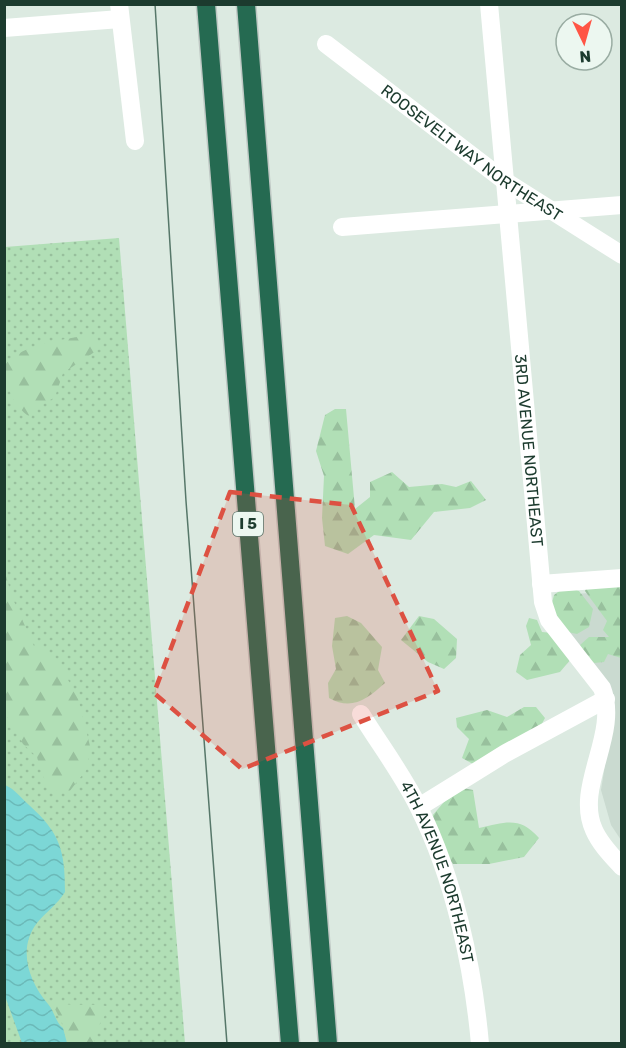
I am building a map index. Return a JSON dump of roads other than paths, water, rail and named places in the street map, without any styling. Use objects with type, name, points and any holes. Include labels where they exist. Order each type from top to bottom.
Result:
[{"type":"highway","name":"I 5","points":[[206,4],[290,1044]]},
{"type":"highway","name":"I 5","points":[[246,4],[328,1044]]},
{"type":"street","name":"3RD AVENUE NORTHEAST","points":[[489,4],[543,602],[549,620],[602,688],[606,699]]},
{"type":"street","points":[[4,28],[119,12],[135,141]]},
{"type":"street","name":"ROOSEVELT WAY NORTHEAST","points":[[326,44],[505,181],[621,255]]},
{"type":"street","points":[[342,226],[621,205]]},
{"type":"street","points":[[541,584],[621,578]]},
{"type":"street","points":[[419,807],[506,753],[606,699],[608,715],[590,797],[590,818],[594,832],[621,867]]},
{"type":"street","name":"4TH AVENUE NORTHEAST","points":[[361,714],[419,807],[454,900],[480,1044]]},
{"type":"water","points":[[5,785],[18,794],[48,824],[62,853],[65,892],[37,923],[31,933],[27,954],[35,986],[63,1028],[67,1043],[22,1043],[5,996]]},
{"type":"tram line","points":[[155,4],[186,501],[227,1044]]}]
